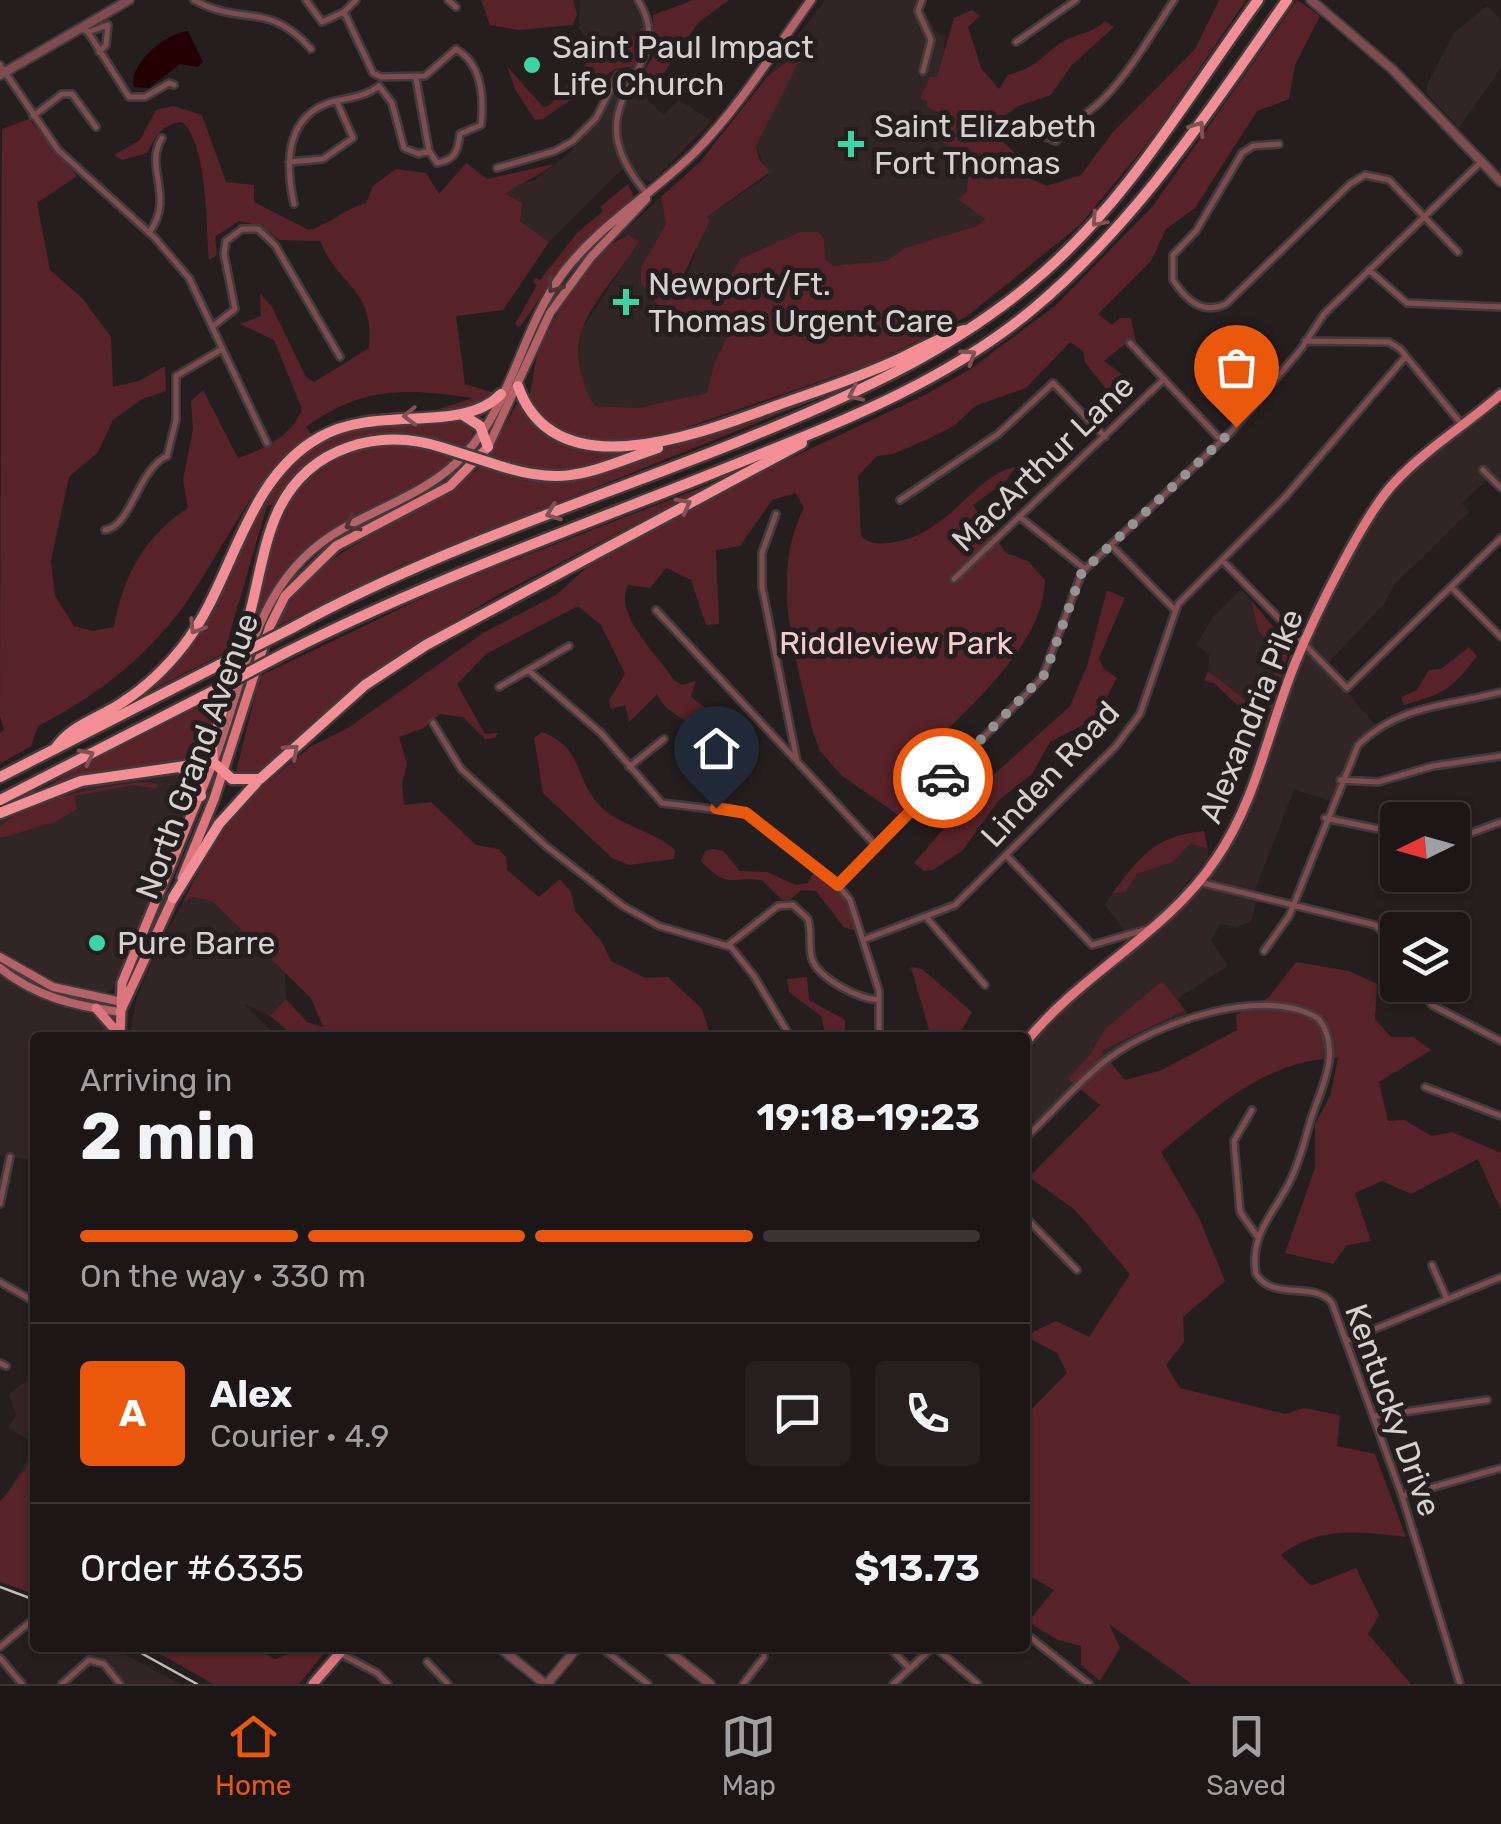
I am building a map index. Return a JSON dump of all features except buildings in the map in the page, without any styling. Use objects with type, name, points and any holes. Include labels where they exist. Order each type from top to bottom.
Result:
[{"type":"highway","points":[[0,777],[292,628],[448,555],[839,402],[910,367],[970,329],[1044,272],[1104,214],[1258,0]]},
{"type":"highway","points":[[0,800],[285,653],[442,580],[820,432],[918,386],[966,358],[1073,274],[1156,185],[1287,0]]},
{"type":"highway","points":[[260,779],[238,782],[214,762],[212,746],[270,536],[288,493],[314,466],[352,444],[391,438],[444,448],[535,477],[564,478],[840,383],[970,329]]},
{"type":"highway","points":[[518,386],[534,415],[580,442],[636,446],[696,432]]},
{"type":"highway","points":[[55,750],[64,736],[122,703],[154,678],[186,644],[269,484],[309,443],[364,419],[462,415],[484,410],[501,394]]},
{"type":"highway","points":[[462,415],[476,421],[488,448]]},
{"type":"highway","points":[[173,898],[219,824],[260,779],[365,685],[426,644],[784,455],[820,432]]},
{"type":"highway","points":[[0,813],[82,781],[214,762]]},
{"type":"highway","points":[[175,766],[195,777],[200,796]]},
{"type":"main road","name":"North Grand Avenue","points":[[122,1005],[173,898],[224,771],[270,626],[294,585],[336,546],[450,486],[488,448],[539,335],[568,286],[648,195],[714,131],[811,0]]},
{"type":"main road","name":"North Grand Avenue","points":[[122,1005],[122,983],[214,762],[253,634],[285,576],[324,540],[438,478],[482,432],[533,320],[563,273],[598,234],[648,195]]},
{"type":"main road","name":"Alexandria Pike","points":[[1030,1038],[1068,997],[1155,928],[1198,882],[1237,827],[1304,645],[1384,495],[1501,394]]},
{"type":"main road","points":[[0,957],[53,987],[122,1005]]},
{"type":"main road","points":[[0,968],[43,995],[96,1008],[122,1005]]},
{"type":"main road","points":[[120,1032],[122,1005]]},
{"type":"main road","points":[[96,1008],[117,1032]]},
{"type":"main road","points":[[314,1684],[340,1652]]},
{"type":"street","points":[[128,0],[84,30],[2,71],[71,165],[149,233],[189,278],[267,443]]},
{"type":"street","points":[[194,0],[218,8],[260,10],[287,20],[310,50]]},
{"type":"street","points":[[306,0],[322,22],[344,12],[356,0]]},
{"type":"street","points":[[448,0],[456,7]]},
{"type":"street","points":[[638,0],[650,34],[648,52],[620,99],[616,132],[628,173],[648,195]]},
{"type":"street","points":[[922,0],[918,11],[931,40],[923,72]]},
{"type":"street","points":[[1016,42],[1076,0]]},
{"type":"street","points":[[1060,130],[1100,102],[1119,82],[1174,0]]},
{"type":"street","points":[[1311,0],[1381,58],[1501,182]]},
{"type":"street","points":[[344,12],[374,73],[381,77],[416,79],[456,49],[474,70],[482,89],[482,122],[478,129],[460,134],[458,150],[448,160],[437,163],[428,151],[416,79]]},
{"type":"street","points":[[84,30],[108,25],[106,45],[99,52]]},
{"type":"street","points":[[84,30],[130,97],[140,98],[174,85]]},
{"type":"street","points":[[498,168],[563,148],[596,118],[618,75],[636,72]]},
{"type":"street","points":[[378,86],[381,77]]},
{"type":"street","points":[[294,204],[289,162],[291,142],[301,122],[314,109],[378,86]]},
{"type":"street","points":[[378,86],[392,103],[406,151],[414,155],[428,151]]},
{"type":"street","points":[[33,116],[67,93],[77,97],[96,127]]},
{"type":"street","points":[[289,162],[323,159],[353,138],[336,101]]},
{"type":"street","points":[[149,233],[163,201],[155,157],[162,138]]},
{"type":"street","points":[[1279,144],[1257,145],[1242,152],[1196,231],[1173,255],[1173,280],[1198,306],[1212,309],[1226,304],[1359,177],[1386,178],[1458,252]]},
{"type":"street","points":[[838,885],[1045,674],[1085,570],[1231,432],[1321,317],[1482,162]]},
{"type":"street","points":[[212,327],[235,309],[226,241],[242,229],[258,229],[276,245],[340,358]]},
{"type":"street","points":[[1369,270],[1408,303],[1501,307]]},
{"type":"street","points":[[1305,341],[1389,342],[1406,356],[1464,426]]},
{"type":"street","points":[[1130,344],[1220,439]]},
{"type":"street","points":[[104,530],[118,523],[152,463],[168,456],[176,420],[176,376],[222,349]]},
{"type":"street","name":"Linden Road","points":[[863,940],[955,904],[1126,735],[1140,714],[1174,608],[1285,497],[1406,356]]},
{"type":"street","name":"MacArthur Lane","points":[[954,579],[1163,380]]},
{"type":"street","points":[[900,500],[998,434],[1053,383],[1105,437]]},
{"type":"street","points":[[1483,470],[1501,488]]},
{"type":"street","points":[[776,514],[762,553],[762,587],[798,764]]},
{"type":"street","points":[[1020,518],[1085,570]]},
{"type":"street","points":[[1222,560],[1346,688],[1501,538]]},
{"type":"street","points":[[1111,545],[1174,608]]},
{"type":"street","points":[[1451,586],[1501,638]]},
{"type":"street","points":[[656,610],[875,845]]},
{"type":"street","points":[[500,687],[570,646]]},
{"type":"street","points":[[528,670],[597,730],[648,790],[672,807],[730,808],[746,813],[838,885],[850,900],[880,1000],[879,1032]]},
{"type":"street","points":[[1264,951],[1279,934],[1293,905],[1354,749],[1389,720],[1428,704],[1501,692]]},
{"type":"street","points":[[433,723],[461,770],[546,846],[624,906],[659,926],[728,945],[748,966],[786,1032]]},
{"type":"street","points":[[629,767],[664,739]]},
{"type":"street","points":[[1340,780],[1378,782],[1433,766],[1501,756]]},
{"type":"street","points":[[1324,818],[1380,829]]},
{"type":"street","points":[[1470,833],[1501,822]]},
{"type":"street","points":[[1006,855],[1098,946],[1155,928]]},
{"type":"street","points":[[1198,882],[1380,930]]},
{"type":"street","points":[[728,945],[778,906],[793,905],[808,919],[812,958],[820,971],[870,999],[880,1000]]},
{"type":"street","points":[[926,917],[984,984]]},
{"type":"street","points":[[1429,1002],[1501,1041]]},
{"type":"street","points":[[1030,1133],[1120,1051],[1232,1007],[1278,1004],[1302,1010],[1317,1017],[1326,1032],[1328,1082],[1311,1119],[1300,1162],[1257,1236],[1240,1212],[1234,1141],[1252,1110]]},
{"type":"street","points":[[1425,1087],[1501,1116]]},
{"type":"street","points":[[0,1204],[10,1158]]},
{"type":"street","points":[[1030,1222],[1076,1270]]},
{"type":"street","name":"Kentucky Drive","points":[[1257,1236],[1254,1258],[1260,1280],[1286,1291],[1327,1296],[1348,1340],[1376,1416],[1460,1684]]},
{"type":"street","points":[[1432,1265],[1447,1299]]},
{"type":"street","points":[[1348,1340],[1501,1276]]},
{"type":"street","points":[[0,1282],[30,1299]]},
{"type":"street","points":[[1376,1416],[1487,1400]]},
{"type":"street","points":[[1402,1496],[1501,1468]]},
{"type":"street","points":[[0,1647],[30,1622]]},
{"type":"street","points":[[1030,1637],[1089,1684]]},
{"type":"street","points":[[343,1652],[351,1663],[377,1672],[388,1684]]},
{"type":"street","points":[[505,1652],[546,1684],[574,1652]]},
{"type":"street","points":[[607,1652],[648,1684]]},
{"type":"street","points":[[670,1652],[710,1684]]},
{"type":"street","points":[[743,1684],[764,1652]]},
{"type":"street","points":[[894,1652],[910,1668]]},
{"type":"street","points":[[893,1684],[929,1652]]},
{"type":"street","points":[[939,1652],[978,1684]]},
{"type":"street","points":[[0,1658],[22,1684]]},
{"type":"street","points":[[62,1684],[89,1660],[97,1660],[120,1684]]},
{"type":"street","points":[[427,1662],[449,1683]]},
{"type":"shaded area","points":[[580,0],[632,0],[645,25],[616,51],[594,55],[579,28]]},
{"type":"shaded area","name":"Saint Elizabeth Fort Thomas","points":[[825,0],[917,0],[938,34],[945,35],[943,63],[926,105],[953,120],[968,173],[967,193],[958,199],[986,218],[977,226],[906,248],[886,261],[859,265],[833,266],[825,259],[824,240],[800,232],[740,259],[722,290],[685,282],[707,217],[769,175],[756,146],[787,81],[789,59],[767,77]]},
{"type":"shaded area","points":[[1487,6],[1501,19],[1501,68],[1459,128],[1427,94],[1427,85],[1454,33]]},
{"type":"shaded area","points":[[188,31],[203,62],[198,67],[180,64],[149,88],[134,87],[137,69],[150,51],[169,37]]},
{"type":"shaded area","points":[[622,74],[663,115],[679,100],[712,121],[651,182],[637,176],[629,165],[620,171],[549,242],[520,221],[505,194],[519,183],[534,181],[569,153],[602,117]]},
{"type":"shaded area","name":"Newport/Ft. Thomas Urgent Care","points":[[661,197],[666,224],[641,269],[641,284],[683,338],[740,311],[714,364],[707,394],[639,408],[594,406],[578,375],[580,332],[639,241],[628,235],[616,239]]},
{"type":"shaded area","points":[[1501,394],[1501,484],[1490,477],[1462,503],[1469,512],[1395,584],[1384,604],[1325,666],[1377,727],[1350,755],[1332,801],[1294,790],[1253,895],[1258,897],[1251,922],[1236,927],[1220,924],[1211,940],[1228,966],[1177,999],[1192,1019],[1110,1058],[1030,1133],[1030,1036],[1167,916],[1237,827],[1297,658],[1384,495]]},
{"type":"shaded area","points":[[1241,589],[1251,600],[1258,630],[1278,655],[1271,681],[1253,701],[1240,700],[1208,671],[1209,654],[1196,645],[1213,617]]},
{"type":"shaded area","points":[[179,774],[189,780],[191,805],[113,990],[104,993],[62,984],[0,950],[0,819],[97,783]]},
{"type":"shaded area","points":[[1190,844],[1208,849],[1208,858],[1158,916],[1145,927],[1139,925],[1126,933],[1105,905],[1112,894],[1126,891],[1137,874],[1173,862]]},
{"type":"shaded area","points":[[193,897],[213,902],[285,972],[286,999],[279,1009],[270,1016],[244,1004],[272,1032],[130,1032],[137,997],[183,902]]},
{"type":"shaded area","points":[[0,968],[43,995],[120,1012],[120,1032],[30,1032],[30,1159],[0,1156]]},
{"type":"shaded area","points":[[30,1378],[30,1441],[8,1427],[16,1415],[9,1394]]},
{"type":"shaded area","points":[[30,1456],[30,1574],[0,1505]]},
{"type":"shaded area","points":[[82,1652],[121,1652],[180,1684],[120,1684],[104,1664],[89,1660]]},
{"type":"green space","points":[[481,0],[573,0],[577,14],[573,25],[518,30],[490,25]]},
{"type":"green space","points":[[693,0],[729,0],[698,23],[646,99],[634,85],[654,56],[653,15]]},
{"type":"green space","points":[[1219,0],[1246,0],[1154,135],[1080,225],[966,317],[870,364],[647,441],[591,441],[573,436],[546,421],[527,401],[538,354],[563,304],[601,254],[629,235],[639,241],[597,301],[580,337],[578,357],[594,406],[639,408],[707,393],[714,364],[739,312],[683,338],[641,284],[641,268],[666,224],[661,197],[700,162],[767,77],[790,59],[799,61],[756,146],[759,159],[770,172],[707,217],[710,220],[684,274],[685,282],[722,290],[740,259],[800,232],[819,232],[824,240],[825,259],[833,266],[886,261],[905,248],[977,226],[985,219],[958,199],[967,192],[968,173],[958,149],[943,143],[953,120],[926,106],[927,101],[920,98],[930,77],[937,77],[954,18],[972,10],[980,16],[968,27],[981,68],[999,89],[1008,75],[1029,67],[1070,38],[1105,21],[1114,27],[1071,66],[1051,95],[1018,106],[999,120],[999,138],[1019,157],[1029,178],[1047,186],[1081,175],[1113,132],[1195,49]]},
{"type":"green space","name":"Riddleview Park","points":[[1297,0],[1320,16],[1295,65],[1289,99],[1257,111],[1195,208],[1166,229],[1151,261],[1098,314],[1112,325],[1120,318],[1131,318],[1137,347],[1130,340],[1104,361],[1123,375],[1115,401],[1085,362],[1083,351],[1070,342],[1026,388],[975,406],[954,426],[928,439],[893,454],[877,456],[858,476],[861,536],[871,542],[886,543],[930,528],[986,481],[1016,467],[1006,481],[973,505],[1006,553],[1028,561],[1045,580],[1041,607],[1012,659],[905,772],[916,796],[898,815],[841,775],[820,751],[813,732],[794,648],[787,591],[793,535],[804,508],[796,493],[772,500],[740,546],[716,550],[719,624],[706,625],[691,580],[666,568],[650,588],[628,585],[625,597],[632,622],[648,647],[674,680],[682,685],[696,681],[691,697],[707,709],[737,749],[696,765],[696,728],[667,708],[657,694],[629,722],[625,705],[611,709],[609,700],[625,674],[601,625],[578,606],[486,654],[457,684],[485,734],[498,733],[495,738],[485,739],[463,717],[440,714],[424,728],[399,737],[407,764],[402,783],[404,805],[431,802],[476,845],[498,849],[506,857],[507,870],[539,897],[560,879],[571,892],[575,911],[602,942],[611,961],[645,978],[668,977],[702,1009],[709,1032],[289,1032],[270,1016],[286,999],[307,1022],[323,1027],[311,998],[213,902],[193,897],[183,902],[211,847],[246,800],[310,747],[348,728],[483,633],[556,595],[597,558],[715,494],[927,394],[972,368],[1056,305],[1153,206]]},
{"type":"green space","points":[[645,25],[646,43],[636,66],[615,69],[543,119],[535,120],[515,89],[507,66],[543,107],[550,105],[594,55],[616,51]]},
{"type":"green space","points":[[173,106],[202,115],[226,182],[254,185],[254,202],[309,230],[366,203],[373,186],[396,169],[426,173],[439,194],[466,163],[487,179],[554,164],[505,194],[522,203],[520,221],[549,242],[503,310],[456,316],[465,384],[494,393],[476,409],[439,409],[473,398],[385,393],[346,404],[306,427],[312,434],[259,487],[193,592],[162,633],[105,685],[38,726],[31,746],[0,764],[0,733],[4,730],[0,716],[2,129],[29,119],[77,176],[37,203],[50,270],[83,299],[111,337],[113,387],[139,381],[165,366],[166,391],[142,399],[113,420],[98,452],[69,477],[51,560],[55,596],[74,626],[93,631],[114,627],[123,591],[138,559],[159,531],[188,508],[183,480],[193,429],[191,401],[203,390],[238,458],[276,440],[298,418],[302,409],[274,340],[240,324],[261,316],[260,293],[272,307],[306,377],[314,382],[369,348],[367,313],[320,241],[279,240],[261,226],[239,221],[215,237],[217,255],[209,260],[201,166],[191,133],[182,122],[165,128],[147,153],[122,160],[114,155],[140,140],[156,110]]},
{"type":"green space","points":[[628,184],[634,197],[565,262],[520,327],[515,324],[537,285],[533,282],[536,278],[540,280],[577,233],[603,211],[600,207]]},
{"type":"green space","points":[[839,390],[399,566],[277,626],[294,597],[316,573],[342,553],[456,486],[482,465],[526,481],[564,483]]},
{"type":"green space","points":[[519,400],[538,426],[550,435],[578,446],[625,452],[588,465],[557,470],[487,457]]},
{"type":"green space","points":[[402,420],[465,420],[475,428],[465,450],[408,437],[382,436],[335,448],[314,461],[275,505],[267,506],[229,636],[232,649],[134,699],[197,634],[273,483],[302,452],[344,428]]},
{"type":"green space","points":[[369,444],[413,444],[459,456],[428,480],[317,543],[293,564],[270,594],[249,634],[270,543],[293,497],[311,477]]},
{"type":"green space","points":[[716,482],[496,596],[382,665],[270,763],[251,777],[235,776],[260,676],[445,587]]},
{"type":"green space","points":[[1107,590],[1125,598],[1099,658],[1103,668],[1117,678],[1096,718],[1050,742],[1032,774],[999,800],[963,850],[933,870],[924,871],[914,863],[979,788],[1070,706],[1087,666]]},
{"type":"green space","points":[[1251,600],[1290,647],[1267,727],[1258,728],[1250,741],[1254,721],[1214,683],[1204,681],[1208,671],[1246,701],[1260,696],[1269,684],[1278,655],[1258,630]]},
{"type":"green space","points":[[1469,647],[1477,656],[1454,683],[1439,693],[1404,705],[1401,697],[1416,691],[1429,670],[1441,669]]},
{"type":"green space","points":[[223,695],[204,759],[106,771],[35,795],[70,772]]},
{"type":"green space","points":[[542,732],[572,754],[599,805],[666,843],[675,850],[674,859],[629,865],[612,858],[543,793],[534,738]]},
{"type":"green space","points":[[140,782],[158,784],[156,789],[134,785],[74,796],[77,809],[55,822],[0,838],[0,827],[28,809],[86,791]]},
{"type":"green space","points":[[1204,831],[1208,849],[1190,844],[1173,862],[1137,874],[1126,891],[1112,894],[1149,850],[1172,838]]},
{"type":"green space","points":[[705,851],[723,851],[740,871],[767,872],[796,885],[808,883],[814,872],[844,898],[856,931],[844,927],[816,891],[801,890],[790,900],[782,900],[762,880],[717,876],[701,861]]},
{"type":"green space","points":[[1296,962],[1349,971],[1377,984],[1375,1019],[1391,1037],[1413,1037],[1431,1050],[1379,1082],[1388,1121],[1404,1120],[1432,1136],[1452,1132],[1501,1153],[1501,1210],[1478,1159],[1411,1194],[1382,1181],[1355,1193],[1371,1241],[1347,1245],[1333,1264],[1285,1253],[1315,1168],[1315,1124],[1330,1096],[1338,1058],[1287,1067],[1264,1077],[1221,1104],[1161,1152],[1199,1218],[1225,1281],[1183,1317],[1184,1342],[1166,1365],[1180,1388],[1285,1414],[1304,1408],[1340,1415],[1337,1446],[1375,1454],[1406,1537],[1357,1532],[1325,1535],[1281,1555],[1311,1586],[1356,1568],[1379,1615],[1368,1634],[1411,1684],[1192,1684],[1109,1624],[1120,1648],[1100,1681],[1081,1665],[1081,1646],[1058,1640],[1030,1623],[1054,1590],[1030,1576],[1030,1411],[1067,1373],[1057,1353],[1030,1339],[1030,1334],[1056,1321],[1089,1337],[1130,1274],[1075,1210],[1030,1176],[1100,1105],[1068,1079],[1090,1055],[1104,1030],[1162,981],[1185,1010],[1101,1051],[1125,1080],[1162,1070],[1237,1030],[1236,1015],[1268,998]]},
{"type":"green space","points":[[911,967],[922,969],[972,1012],[961,1032],[930,1032]]},
{"type":"green space","points":[[807,977],[809,1000],[845,1020],[845,1032],[825,1032],[821,1016],[789,992],[787,979]]},
{"type":"green space","points":[[30,1463],[30,1592],[0,1582],[0,1502]]},
{"type":"green space","points":[[157,1652],[262,1652],[275,1659],[293,1652],[325,1652],[299,1684],[213,1684]]},
{"type":"railway","points":[[0,1587],[30,1598]]},
{"type":"railway","points":[[139,1652],[197,1684]]},
{"type":"way so far","points":[[943,778],[1045,674],[1082,572],[1236,427]]},
{"type":"place","name":"Saint Paul Impact Life Church","points":[[532,65]]},
{"type":"place","name":"Saint Elizabeth Fort Thomas","points":[[851,144]]},
{"type":"place","name":"Newport/Ft. Thomas Urgent Care","points":[[626,302]]},
{"type":"place","name":"Pure Barre","points":[[97,943]]},
{"type":"route","points":[[716,808],[746,813],[838,885],[943,778]]}]
